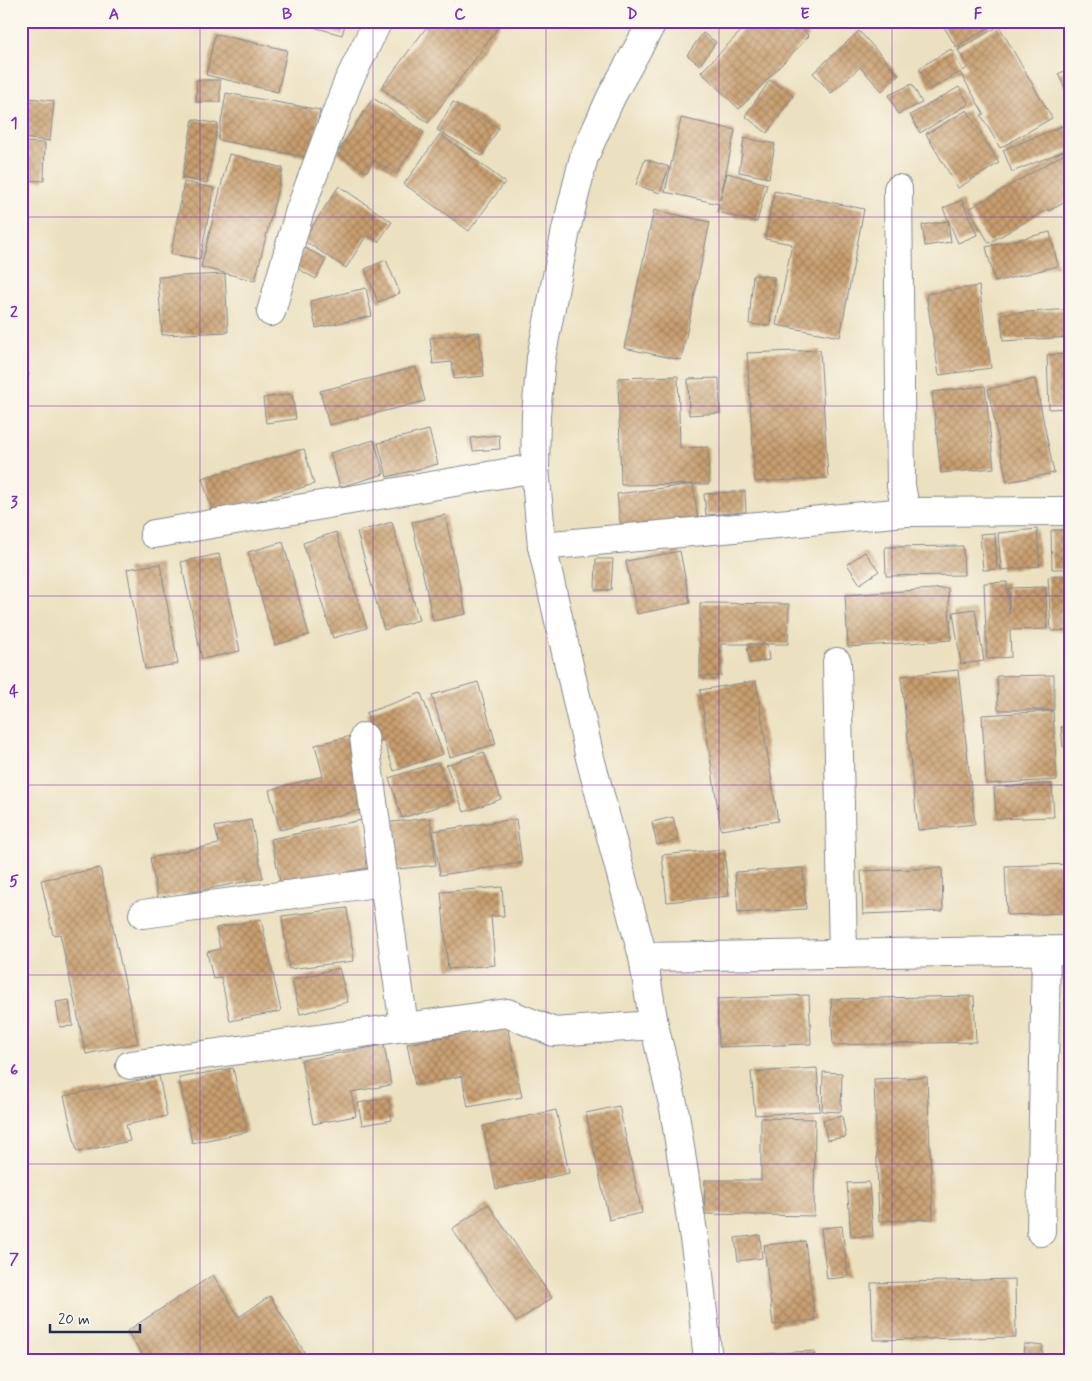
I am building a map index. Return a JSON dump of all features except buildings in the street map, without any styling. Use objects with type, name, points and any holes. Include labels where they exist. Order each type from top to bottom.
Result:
[{"type":"street","points":[[271,312],[300,210],[348,82],[378,21]]},
{"type":"street","points":[[653,21],[611,97],[584,156],[566,230],[541,358],[536,415],[535,468],[542,546],[590,758],[643,957],[654,1025],[674,1108],[698,1265],[708,1360]]},
{"type":"street","points":[[898,189],[901,486],[906,512]]},
{"type":"street","points":[[154,534],[535,468]]},
{"type":"street","points":[[542,546],[906,512],[1071,511]]},
{"type":"street","points":[[837,662],[843,954]]},
{"type":"street","points":[[364,737],[404,1026]]},
{"type":"street","points":[[143,914],[384,882]]},
{"type":"street","points":[[643,957],[1059,950],[1041,1232]]},
{"type":"street","points":[[130,1065],[507,1013],[554,1032],[654,1025]]}]
